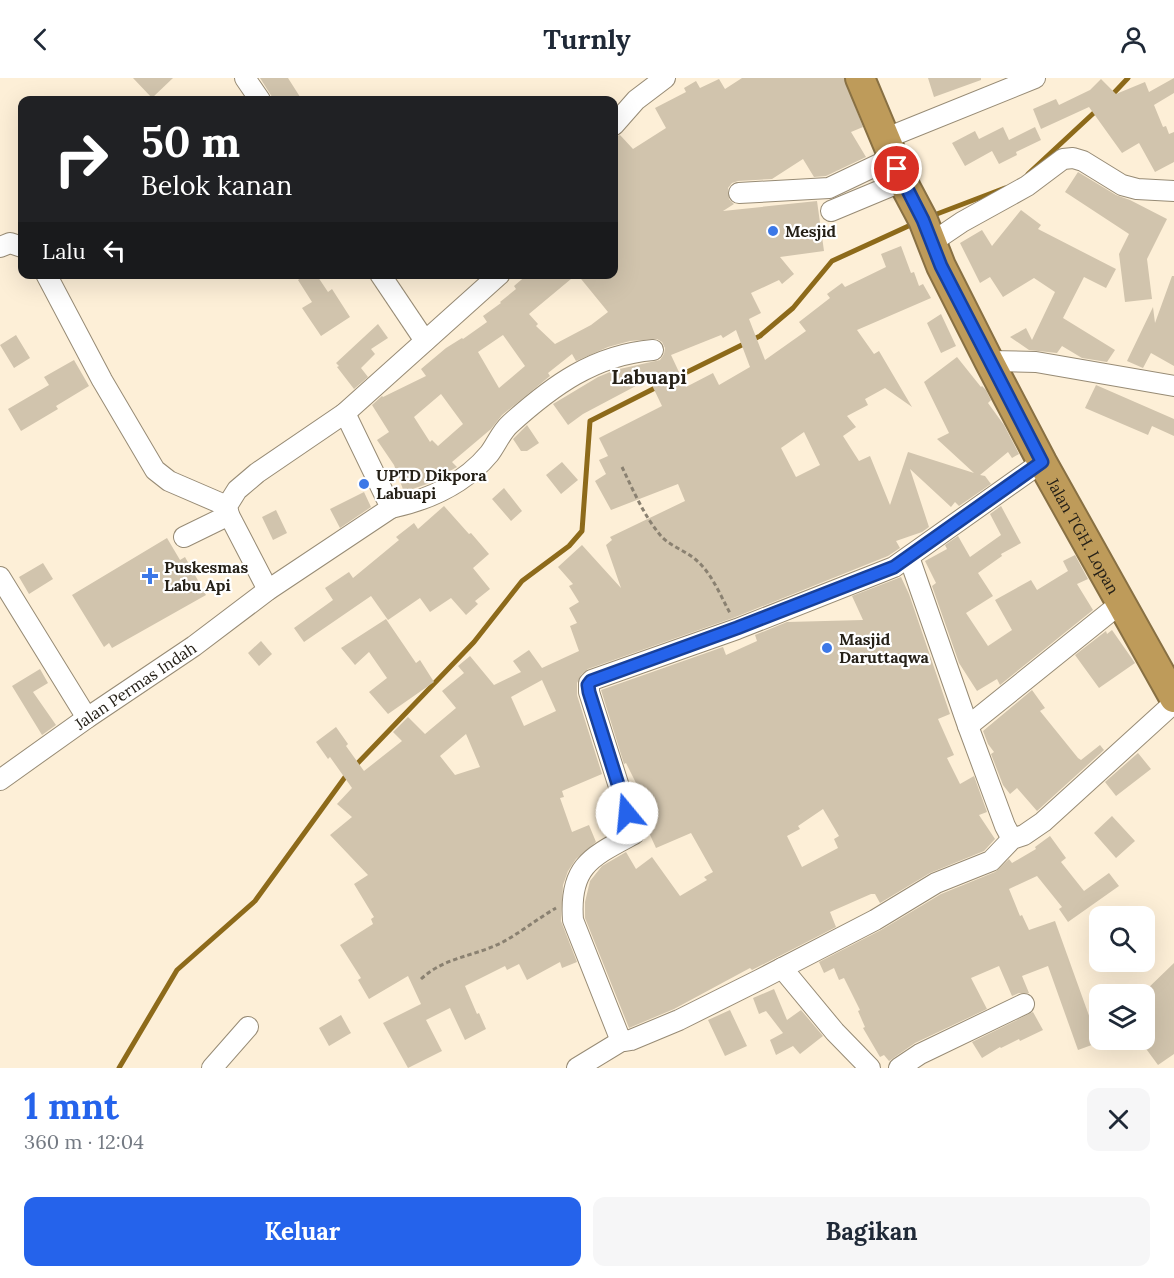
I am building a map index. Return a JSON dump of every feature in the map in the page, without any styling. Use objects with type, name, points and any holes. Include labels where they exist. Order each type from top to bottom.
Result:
[{"type":"highway","name":"Jalan TGH. Lopan","points":[[860,78],[896,166],[989,361],[1042,462],[1174,698]]},
{"type":"street","points":[[245,78],[257,96]]},
{"type":"street","points":[[618,120],[636,100],[665,78]]},
{"type":"street","points":[[831,211],[896,166],[1035,78]]},
{"type":"street","points":[[927,231],[962,222],[1027,186],[1063,159],[1073,158],[1083,161],[1122,185],[1137,189],[1174,191]]},
{"type":"street","points":[[739,194],[829,188],[896,166]]},
{"type":"street","points":[[0,247],[10,243],[18,246]]},
{"type":"street","points":[[49,279],[102,380],[155,470],[169,481],[228,511],[268,590]]},
{"type":"street","points":[[383,279],[425,341]]},
{"type":"street","points":[[184,537],[228,511],[237,490],[345,412],[494,279]]},
{"type":"street","points":[[345,412],[391,508],[420,501],[440,492],[466,475],[488,455],[508,426],[549,390],[571,375],[608,360],[640,351],[653,350]]},
{"type":"street","points":[[989,361],[1036,362],[1174,386]]},
{"type":"street","points":[[624,1040],[619,1035],[576,930],[571,902],[576,881],[586,864],[601,851],[634,834],[589,692],[589,683],[894,567],[1042,462]]},
{"type":"street","name":"Jalan Permas Indah","points":[[0,780],[194,646],[268,590],[391,508]]},
{"type":"street","points":[[909,557],[968,726],[1005,826],[1012,839]]},
{"type":"street","points":[[0,577],[87,718]]},
{"type":"street","points":[[968,726],[1121,603]]},
{"type":"street","points":[[577,1068],[624,1040],[631,1040],[679,1020],[782,968],[875,920],[936,883],[991,861],[1012,839],[1024,836],[1043,822],[1174,703]]},
{"type":"street","points":[[782,968],[835,1032],[870,1068]]},
{"type":"street","points":[[899,1068],[920,1054],[1024,1004]]},
{"type":"street","points":[[212,1068],[248,1027]]},
{"type":"path","points":[[622,467],[636,496],[662,537],[687,553],[706,570],[737,628]]},
{"type":"path","points":[[421,979],[429,971],[449,960],[504,942],[554,909],[571,902]]},
{"type":"building","points":[[133,78],[173,78],[154,96],[150,96]]},
{"type":"building","points":[[260,78],[288,78],[299,96],[271,96]]},
{"type":"building","points":[[742,78],[844,78],[863,127],[851,132],[866,157],[826,176],[814,177],[803,159],[772,179],[738,181],[732,183],[728,188],[729,199],[734,204],[723,211],[817,201],[824,251],[780,257],[794,274],[782,284],[779,280],[751,293],[761,313],[749,319],[765,360],[806,331],[799,322],[830,298],[827,294],[842,283],[845,287],[886,267],[881,254],[901,246],[911,273],[914,272],[919,286],[923,284],[931,298],[857,330],[874,354],[879,351],[912,407],[885,388],[865,399],[868,405],[847,416],[856,427],[843,436],[859,461],[870,456],[890,505],[908,452],[974,473],[937,439],[949,433],[924,382],[957,357],[986,390],[991,400],[988,403],[1004,425],[1019,454],[1012,458],[1008,452],[980,475],[985,476],[991,484],[959,506],[955,502],[951,507],[910,469],[929,527],[922,532],[896,541],[900,548],[888,556],[733,618],[588,669],[581,675],[577,683],[577,695],[602,774],[562,791],[564,797],[560,798],[572,832],[589,825],[596,842],[576,859],[563,885],[561,921],[577,962],[562,968],[560,962],[527,980],[519,964],[507,970],[505,966],[465,986],[486,1029],[465,1040],[450,1008],[426,1020],[442,1051],[408,1068],[383,1023],[421,1004],[408,976],[369,999],[358,980],[361,978],[340,945],[373,924],[371,919],[374,917],[354,884],[368,875],[330,835],[352,817],[337,804],[352,788],[316,742],[336,727],[364,771],[402,741],[393,732],[408,717],[425,734],[456,708],[442,691],[464,673],[458,666],[470,656],[494,685],[521,672],[513,661],[529,650],[542,668],[579,651],[570,626],[577,623],[569,608],[579,602],[569,586],[573,584],[558,567],[582,545],[621,588],[606,545],[612,540],[610,537],[685,501],[678,484],[611,510],[595,481],[606,474],[599,460],[608,456],[599,438],[662,406],[649,379],[583,414],[568,425],[553,404],[598,377],[615,370],[660,360],[665,348],[657,339],[630,341],[608,347],[576,361],[572,354],[548,373],[550,376],[502,415],[491,429],[452,462],[457,467],[427,484],[404,492],[394,465],[377,440],[389,432],[372,405],[382,396],[426,376],[421,369],[446,348],[487,322],[483,316],[516,289],[514,286],[522,279],[571,279],[529,314],[538,324],[536,326],[555,344],[591,325],[608,312],[581,279],[618,279],[618,136],[620,135],[633,149],[666,128],[655,108],[686,92],[684,88],[696,81],[700,88],[719,79],[725,89]],"holes":[[[736,330],[750,367],[719,385],[713,373],[686,387],[671,355],[721,335],[723,338]],[[503,335],[525,366],[499,388],[478,352]],[[441,394],[463,424],[438,446],[432,440],[430,442],[414,417]],[[804,432],[820,465],[796,477],[781,448]],[[542,680],[556,711],[524,726],[511,697]],[[466,734],[480,767],[455,775],[440,756]]]},
{"type":"building","points":[[928,78],[981,78],[981,80],[934,97]]},
{"type":"building","points":[[1174,78],[1174,93],[1154,105],[1163,127],[1166,126],[1169,134],[1174,132],[1174,162],[1155,172],[1139,143],[1122,153],[1089,107],[1041,129],[1033,109],[1056,99],[1059,105],[1090,90],[1101,79],[1116,94],[1145,82],[1149,92]]},
{"type":"building","points":[[1003,127],[1009,140],[1035,127],[1041,140],[1016,152],[1017,155],[999,164],[992,151],[965,166],[952,143],[975,131],[979,139]]},
{"type":"building","points":[[1078,172],[1116,195],[1167,219],[1147,259],[1152,299],[1125,302],[1119,254],[1129,234],[1065,192]]},
{"type":"building","points":[[1021,210],[1041,225],[1038,229],[1116,269],[1106,288],[1084,277],[1063,318],[1115,350],[1107,362],[1082,358],[1062,346],[1057,353],[1029,350],[1010,337],[1026,328],[1032,340],[1055,292],[1034,278],[1003,297],[990,277],[980,283],[960,243],[982,230],[992,246]]},
{"type":"building","points":[[1172,276],[1174,276],[1174,366],[1151,353],[1143,368],[1127,361],[1153,307],[1155,323]]},
{"type":"building","points":[[319,279],[328,292],[332,289],[350,317],[321,336],[302,308],[312,302],[298,280]]},
{"type":"building","points":[[941,314],[956,346],[941,353],[927,323]]},
{"type":"building","points":[[378,324],[388,338],[371,349],[375,354],[361,368],[368,377],[354,389],[336,363]]},
{"type":"building","points":[[16,335],[30,358],[14,368],[0,345]]},
{"type":"building","points":[[74,360],[89,386],[56,406],[58,409],[21,431],[8,409],[49,385],[44,377]]},
{"type":"building","points":[[1096,385],[1174,419],[1174,436],[1152,426],[1148,435],[1085,408]]},
{"type":"building","points":[[527,425],[539,443],[527,451],[521,451],[513,439]]},
{"type":"building","points":[[562,462],[578,480],[561,494],[546,475]]},
{"type":"building","points":[[504,488],[522,511],[511,521],[492,499]]},
{"type":"building","points":[[364,492],[371,507],[340,528],[330,509]]},
{"type":"building","points":[[444,506],[489,554],[473,568],[490,589],[475,601],[478,604],[466,615],[451,598],[430,612],[420,598],[388,620],[371,596],[304,642],[294,628],[333,600],[325,588],[349,572],[353,578],[399,540],[396,537],[414,523],[418,529]]},
{"type":"building","points":[[1001,506],[1021,543],[1001,554],[1002,556],[978,573],[993,596],[966,613],[988,646],[1012,630],[995,600],[1031,580],[1037,590],[1068,571],[1063,561],[1075,555],[1088,579],[1077,584],[1093,610],[1000,685],[997,679],[977,691],[959,663],[932,586],[936,583],[925,561],[947,549],[945,545],[958,536],[970,557],[1001,535],[990,514]]},
{"type":"building","points":[[276,510],[287,533],[273,540],[262,517]]},
{"type":"building","points":[[167,538],[180,560],[185,557],[206,595],[112,648],[109,643],[104,647],[72,595]]},
{"type":"building","points":[[43,563],[53,579],[29,594],[19,577]]},
{"type":"building","points":[[901,577],[909,594],[950,714],[938,719],[954,755],[947,758],[960,784],[974,776],[987,812],[979,815],[995,839],[984,851],[930,873],[880,903],[875,894],[871,894],[830,912],[836,927],[752,970],[750,968],[674,1009],[629,1028],[585,918],[585,902],[590,881],[602,866],[626,852],[636,869],[652,857],[680,896],[707,880],[704,877],[713,872],[691,833],[656,848],[641,815],[646,812],[637,795],[641,793],[626,763],[624,764],[601,690],[723,647],[726,655],[757,641],[755,635],[787,622],[863,620],[852,596]],"holes":[[[823,809],[839,836],[834,839],[838,848],[802,867],[787,836],[800,829],[798,826]]]},
{"type":"building","points":[[386,619],[416,663],[420,660],[434,682],[388,714],[369,692],[387,678],[369,652],[355,665],[341,648]]},
{"type":"building","points":[[1112,630],[1135,663],[1099,688],[1075,655],[1106,631],[1107,634]]},
{"type":"building","points":[[261,641],[272,654],[259,666],[248,653]]},
{"type":"building","points":[[40,669],[48,683],[33,692],[56,725],[42,735],[12,686]]},
{"type":"building","points":[[1032,690],[1045,708],[1040,711],[1078,758],[1081,760],[1100,745],[1104,750],[1037,811],[1017,788],[1010,794],[1003,785],[991,754],[994,752],[983,731]]},
{"type":"building","points":[[1138,753],[1151,769],[1116,796],[1105,782]]},
{"type":"building","points":[[1112,816],[1135,841],[1116,858],[1094,833]]},
{"type":"building","points":[[1050,836],[1066,858],[1061,862],[1084,891],[1109,873],[1119,886],[1068,922],[1059,909],[1062,907],[1037,876],[1009,889],[1020,916],[1022,915],[1029,930],[1055,921],[1089,1016],[1089,1046],[1078,1050],[1048,966],[1022,976],[1029,993],[1012,996],[999,966],[971,978],[987,1009],[915,1043],[889,1061],[884,1055],[880,1057],[863,1028],[865,1027],[858,1011],[860,1010],[844,978],[839,980],[834,968],[824,973],[819,962],[881,930],[941,894],[995,872],[1009,859],[1012,863],[1036,849],[1035,847]]},
{"type":"building","points":[[1174,963],[1174,1054],[1158,1065],[1147,1050],[1155,1050],[1155,984],[1152,984]]},
{"type":"building","points":[[774,989],[787,1020],[801,1010],[823,1036],[800,1054],[793,1046],[776,1055],[770,1040],[783,1033],[766,1011],[759,1014],[753,998]]},
{"type":"building","points":[[730,1010],[747,1046],[725,1056],[708,1020]]},
{"type":"building","points":[[1033,1012],[1043,1030],[1000,1047],[982,1058],[972,1042]]},
{"type":"building","points":[[341,1015],[351,1033],[329,1046],[319,1028]]},
{"type":"waterway","points":[[1111,96],[1128,78]]},
{"type":"waterway","points":[[1028,174],[1098,109]]},
{"type":"waterway","points":[[929,217],[1005,188]]},
{"type":"waterway","points":[[675,378],[760,336],[793,308],[832,261],[915,223]]},
{"type":"waterway","points":[[355,766],[474,642],[522,581],[569,546],[582,531],[590,421],[659,386]]},
{"type":"waterway","points":[[119,1068],[177,970],[255,901],[348,773]]},
{"type":"place","name":"Mesjid","points":[[773,231]]},
{"type":"place","name":"UPTD Dikpora Labuapi","points":[[364,484]]},
{"type":"place","name":"Puskesmas Labu Api","points":[[150,576]]},
{"type":"place","name":"Masjid Daruttaqwa","points":[[827,648]]},
{"type":"district","name":"Labuapi","points":[[649,376]]},
{"type":"route","points":[[627,813],[589,692],[588,685],[592,680],[737,628],[894,567],[1042,462],[941,266],[923,220],[897,169]]}]
